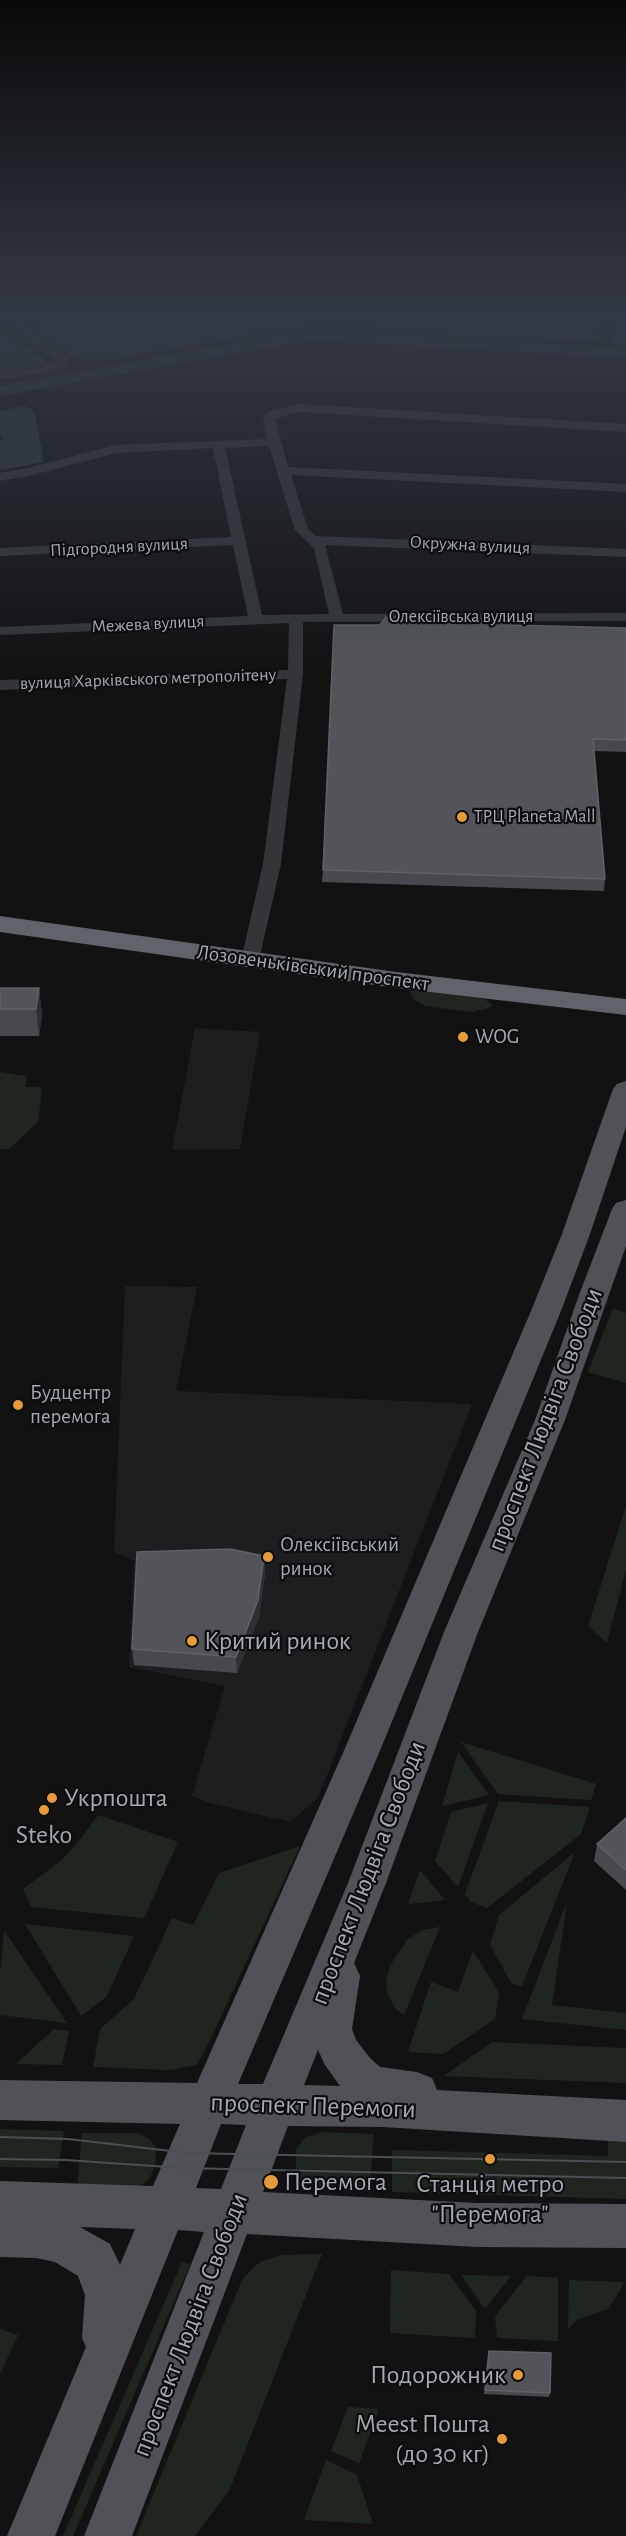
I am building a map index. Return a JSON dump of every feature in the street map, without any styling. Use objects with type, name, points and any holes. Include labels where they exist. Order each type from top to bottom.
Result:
[{"type":"highway","name":"Лозовеньківський проспект","points":[[0,924],[139,942],[250,960],[626,1007]]},
{"type":"main road","name":"проспект Людвіга Свободи","points":[[31,2536],[209,2103],[361,1753],[551,1298],[626,1089]]},
{"type":"main road","name":"проспект Людвіга Свободи","points":[[108,2536],[275,2105],[352,1919],[461,1632],[550,1420],[593,1295],[626,1209]]},
{"type":"main road","points":[[352,1919],[336,1994],[332,2030],[339,2051],[355,2072],[369,2084],[406,2091],[626,2104]]},
{"type":"main road","name":"проспект Перемоги","points":[[0,2100],[383,2107],[626,2121]]},
{"type":"main road","points":[[0,2204],[166,2208],[477,2225],[626,2226]]},
{"type":"main road","points":[[0,2235],[36,2236],[62,2241],[93,2260],[104,2276],[107,2295],[104,2358]]},
{"type":"street","points":[[273,435],[302,530],[320,548],[337,617]]},
{"type":"street","points":[[0,477],[38,470],[116,449],[274,442]]},
{"type":"street","points":[[218,445],[255,619]]},
{"type":"street","points":[[285,471],[626,488]]},
{"type":"street","name":"Окружна вулиця","points":[[314,540],[626,553]]},
{"type":"street","name":"Підгородня вулиця","points":[[0,552],[238,541]]},
{"type":"street","name":"Олексіївська вулиця","points":[[296,618],[626,617]]},
{"type":"street","points":[[250,960],[272,864],[295,674],[296,618]]},
{"type":"street","name":"Межева вулиця","points":[[0,631],[296,618]]},
{"type":"street","name":"вулиця Харківського метрополітену","points":[[0,685],[295,674]]},
{"type":"shaded area","points":[[1,435],[39,435],[44,462],[0,470],[0,441],[3,437]]},
{"type":"shaded area","points":[[421,989],[484,999],[493,1005],[472,1012],[425,1006],[414,1000],[410,992]]},
{"type":"shaded area","points":[[195,1028],[260,1032],[240,1149],[172,1150]]},
{"type":"shaded area","points":[[0,1072],[26,1076],[26,1087],[42,1087],[38,1122],[9,1149],[0,1149]]},
{"type":"shaded area","name":"Олексіївський ринок","points":[[125,1286],[197,1287],[176,1391],[472,1404],[318,1798],[290,1822],[210,1803],[192,1796],[225,1686],[129,1667],[134,1561],[114,1552]]},
{"type":"shaded area","points":[[613,1308],[626,1313],[626,1383],[588,1372]]},
{"type":"shaded area","points":[[626,1506],[626,1569],[607,1643],[588,1626]]},
{"type":"shaded area","points":[[461,1742],[596,1784],[591,1800],[498,1794]]},
{"type":"shaded area","points":[[458,1752],[489,1795],[442,1806]]},
{"type":"shaded area","points":[[499,1801],[590,1807],[581,1834],[487,1908],[471,1902],[465,1894]]},
{"type":"shaded area","points":[[488,1803],[458,1887],[435,1861],[451,1812]]},
{"type":"shaded area","points":[[98,1815],[178,1842],[144,1918],[31,1907],[23,1889],[62,1860]]},
{"type":"shaded area","points":[[300,1846],[204,2053],[196,2065],[170,2070],[93,2067],[100,2029],[134,1999],[172,1918],[193,1925],[219,1873]]},
{"type":"shaded area","points":[[575,1852],[522,1986],[512,1984],[490,1945],[499,1915]]},
{"type":"shaded area","points":[[420,1870],[445,1900],[408,1904]]},
{"type":"shaded area","points":[[567,1902],[552,2005],[626,2013],[626,2030],[522,2019]]},
{"type":"shaded area","points":[[25,1924],[134,1936],[107,1996],[81,2016]]},
{"type":"shaded area","points":[[440,1927],[404,2015],[395,2008],[387,1993],[386,1981],[390,1966],[407,1940],[422,1930]]},
{"type":"shaded area","points":[[4,1930],[67,2023],[0,2015],[0,1974]]},
{"type":"shaded area","points":[[473,1951],[499,1992],[495,2019],[443,2054],[408,2052],[431,1982],[458,1992]]},
{"type":"shaded area","points":[[54,2029],[69,2031],[62,2065],[16,2064]]},
{"type":"shaded area","points":[[492,2042],[626,2048],[626,2083],[444,2076]]},
{"type":"shaded area","points":[[0,2129],[64,2131],[58,2168],[0,2167]]},
{"type":"shaded area","points":[[322,2132],[374,2134],[369,2191],[311,2189],[300,2184],[296,2176],[296,2149],[306,2137]]},
{"type":"shaded area","points":[[82,2133],[138,2133],[149,2139],[155,2146],[156,2162],[150,2178],[141,2186],[77,2190]]},
{"type":"shaded area","points":[[608,2141],[626,2142],[626,2199],[392,2192],[392,2150],[608,2156]]},
{"type":"shaded area","points":[[322,2254],[230,2489],[195,2536],[136,2536],[242,2280],[263,2261],[282,2255]]},
{"type":"shaded area","points":[[182,2262],[190,2265],[73,2536],[63,2536]]},
{"type":"shaded area","points":[[391,2270],[449,2274],[476,2311],[475,2338],[390,2333]]},
{"type":"shaded area","points":[[461,2275],[511,2276],[485,2309]]},
{"type":"shaded area","points":[[527,2276],[558,2278],[558,2341],[497,2338],[495,2316]]},
{"type":"shaded area","points":[[569,2280],[623,2282],[608,2309],[578,2319],[568,2329]]},
{"type":"shaded area","points":[[0,2329],[18,2335],[0,2374]]},
{"type":"shaded area","points":[[348,2407],[379,2409],[359,2463],[331,2451]]},
{"type":"shaded area","points":[[326,2460],[357,2475],[373,2524],[304,2520]]},
{"type":"building","name":"ТРЦ Planeta Mall","points":[[386,617],[511,620],[510,625],[626,628],[626,740],[593,739],[605,879],[323,870],[334,625],[380,625]]},
{"type":"building","points":[[0,988],[39,988],[36,1009],[0,1009]]},
{"type":"building","name":"Критий ринок","points":[[230,1549],[264,1556],[258,1600],[236,1657],[132,1649],[137,1552]]},
{"type":"building","points":[[626,1818],[626,1870],[597,1844]]},
{"type":"building","name":"Подорожник","points":[[489,2351],[551,2353],[550,2393],[485,2390]]},
{"type":"tram line","points":[[0,2137],[68,2139],[188,2153],[626,2162]]},
{"type":"tram line","points":[[0,2159],[66,2160],[182,2168],[626,2178]]},
{"type":"place","name":"ТРЦ Planeta Mall","points":[[462,817]]},
{"type":"place","name":"WOG","points":[[463,1037]]},
{"type":"place","name":"Будцентр перемога","points":[[18,1405]]},
{"type":"place","name":"Олексіївський ринок","points":[[268,1557]]},
{"type":"place","name":"Критий ринок","points":[[192,1641]]},
{"type":"place","name":"Укрпошта","points":[[52,1798]]},
{"type":"place","name":"Steko","points":[[44,1810]]},
{"type":"place","name":"Станція метро \"Перемога\"","points":[[490,2159]]},
{"type":"place","name":"Перемога","points":[[271,2182]]},
{"type":"place","name":"Подорожник","points":[[518,2375]]},
{"type":"place","name":"Meest Пошта (до 30 кг)","points":[[502,2439]]}]
